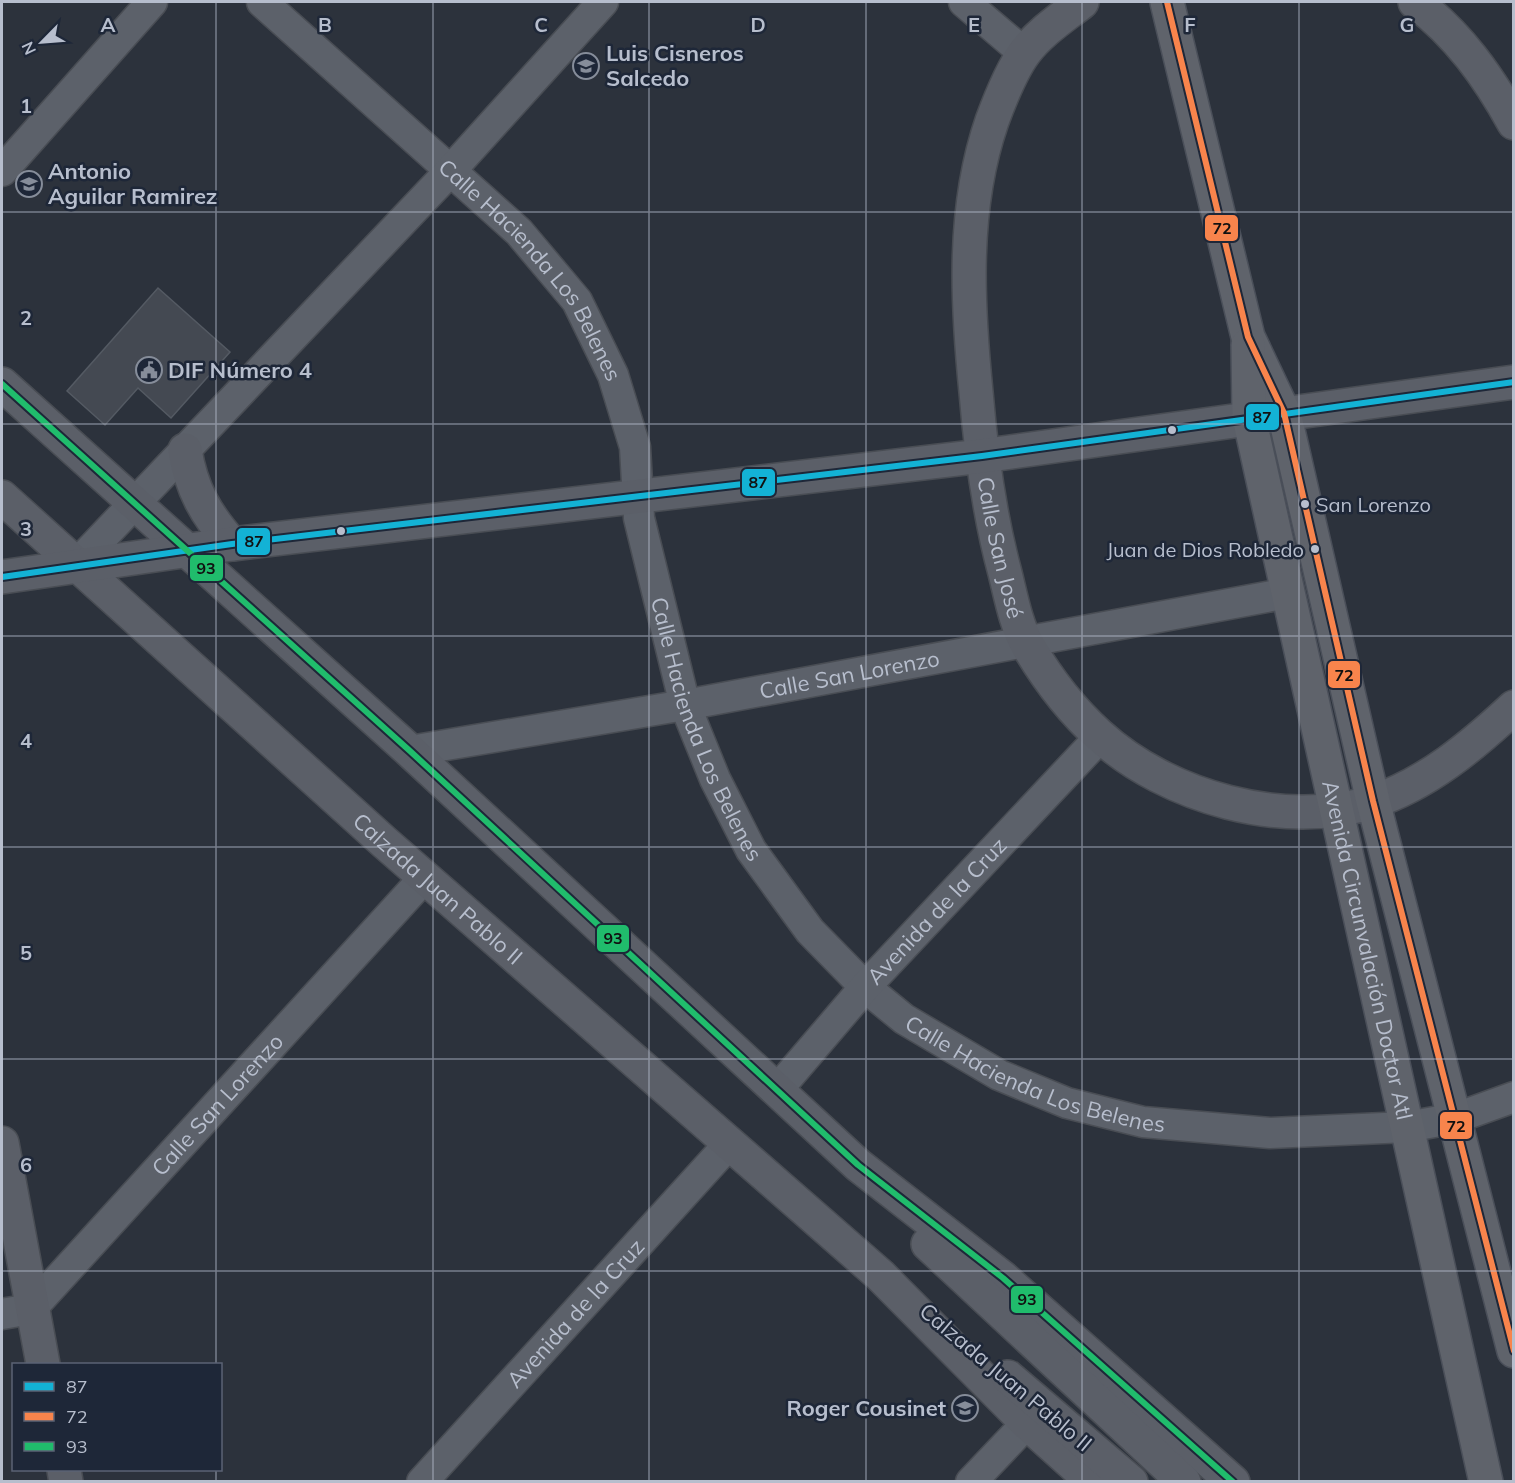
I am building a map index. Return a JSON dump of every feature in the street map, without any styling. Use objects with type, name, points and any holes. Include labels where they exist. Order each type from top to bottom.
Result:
[{"type":"main road","points":[[1167,2],[1248,337]]},
{"type":"main road","name":"Avenida Circunvalación Doctor Atl","points":[[1248,337],[1284,413],[1373,801],[1514,1351]]},
{"type":"main road","name":"Avenida Circunvalación Doctor Atl","points":[[1248,337],[1249,417],[1486,1482]]},
{"type":"street","points":[[2,171],[152,2]]},
{"type":"street","name":"Calle Hacienda Los Belenes","points":[[262,2],[452,169],[519,232],[577,301],[613,375],[635,447],[639,518],[685,705],[715,780],[751,850],[810,931],[865,987],[904,1019],[999,1076],[1067,1103],[1143,1122],[1270,1133],[1407,1127],[1456,1118],[1514,1097]]},
{"type":"street","points":[[76,565],[452,169],[603,2]]},
{"type":"street","points":[[964,2],[1024,53]]},
{"type":"street","name":"Calle San José","points":[[1082,2],[1024,53],[993,118],[980,164],[971,216],[971,338],[982,456],[999,550],[1026,642],[1073,708],[1100,737],[1138,763],[1218,801],[1266,811],[1336,810],[1373,801],[1430,775],[1474,744],[1514,707]]},
{"type":"street","points":[[1415,2],[1463,46],[1493,86],[1514,123]]},
{"type":"street","points":[[2,577],[232,543],[982,456],[1249,417],[1514,382]]},
{"type":"street","name":"Calzada Juan Pablo II","points":[[2,384],[410,751],[858,1165],[1003,1278],[1233,1482]]},
{"type":"street","points":[[185,450],[189,475],[199,501],[213,524],[232,543]]},
{"type":"street","name":"Calzada Juan Pablo II","points":[[2,497],[425,877],[880,1275],[955,1332],[1115,1478]]},
{"type":"street","name":"Calle San Lorenzo","points":[[410,751],[685,705],[1288,593]]},
{"type":"street","name":"Avenida de la Cruz","points":[[777,1090],[865,987],[1100,737]]},
{"type":"street","name":"Calle San Lorenzo","points":[[16,1312],[425,877]]},
{"type":"street","points":[[2,1143],[16,1312],[42,1363]]},
{"type":"street","name":"Avenida de la Cruz","points":[[422,1482],[729,1144]]},
{"type":"street","name":"Calzada Juan Pablo II","points":[[858,1165],[914,1230],[1184,1482]]},
{"type":"street","name":"Calzada Juan Pablo II","points":[[880,1275],[1027,1423],[1115,1478]]},
{"type":"street","points":[[971,1482],[1027,1423]]},
{"type":"building","name":"DIF Número 4","points":[[158,288],[230,352],[171,418],[138,388],[105,425],[67,391]]},
{"type":"transit line","name":"72","points":[[1167,2],[1248,337],[1284,413],[1373,801],[1514,1351]]},
{"type":"transit line","name":"87","points":[[2,577],[232,544],[982,456],[1514,382]]},
{"type":"transit line","name":"93","points":[[2,384],[410,751],[858,1165],[1003,1278],[1233,1482]]},
{"type":"place","name":"Luis Cisneros Salcedo","points":[[586,66]]},
{"type":"place","name":"Antonio Aguilar Ramirez","points":[[29,184]]},
{"type":"place","name":"DIF Número 4","points":[[149,370]]},
{"type":"place","name":"San Lorenzo","points":[[1305,504]]},
{"type":"place","name":"Juan de Dios Robledo","points":[[1315,549]]},
{"type":"place","name":"Roger Cousinet","points":[[965,1408]]}]
